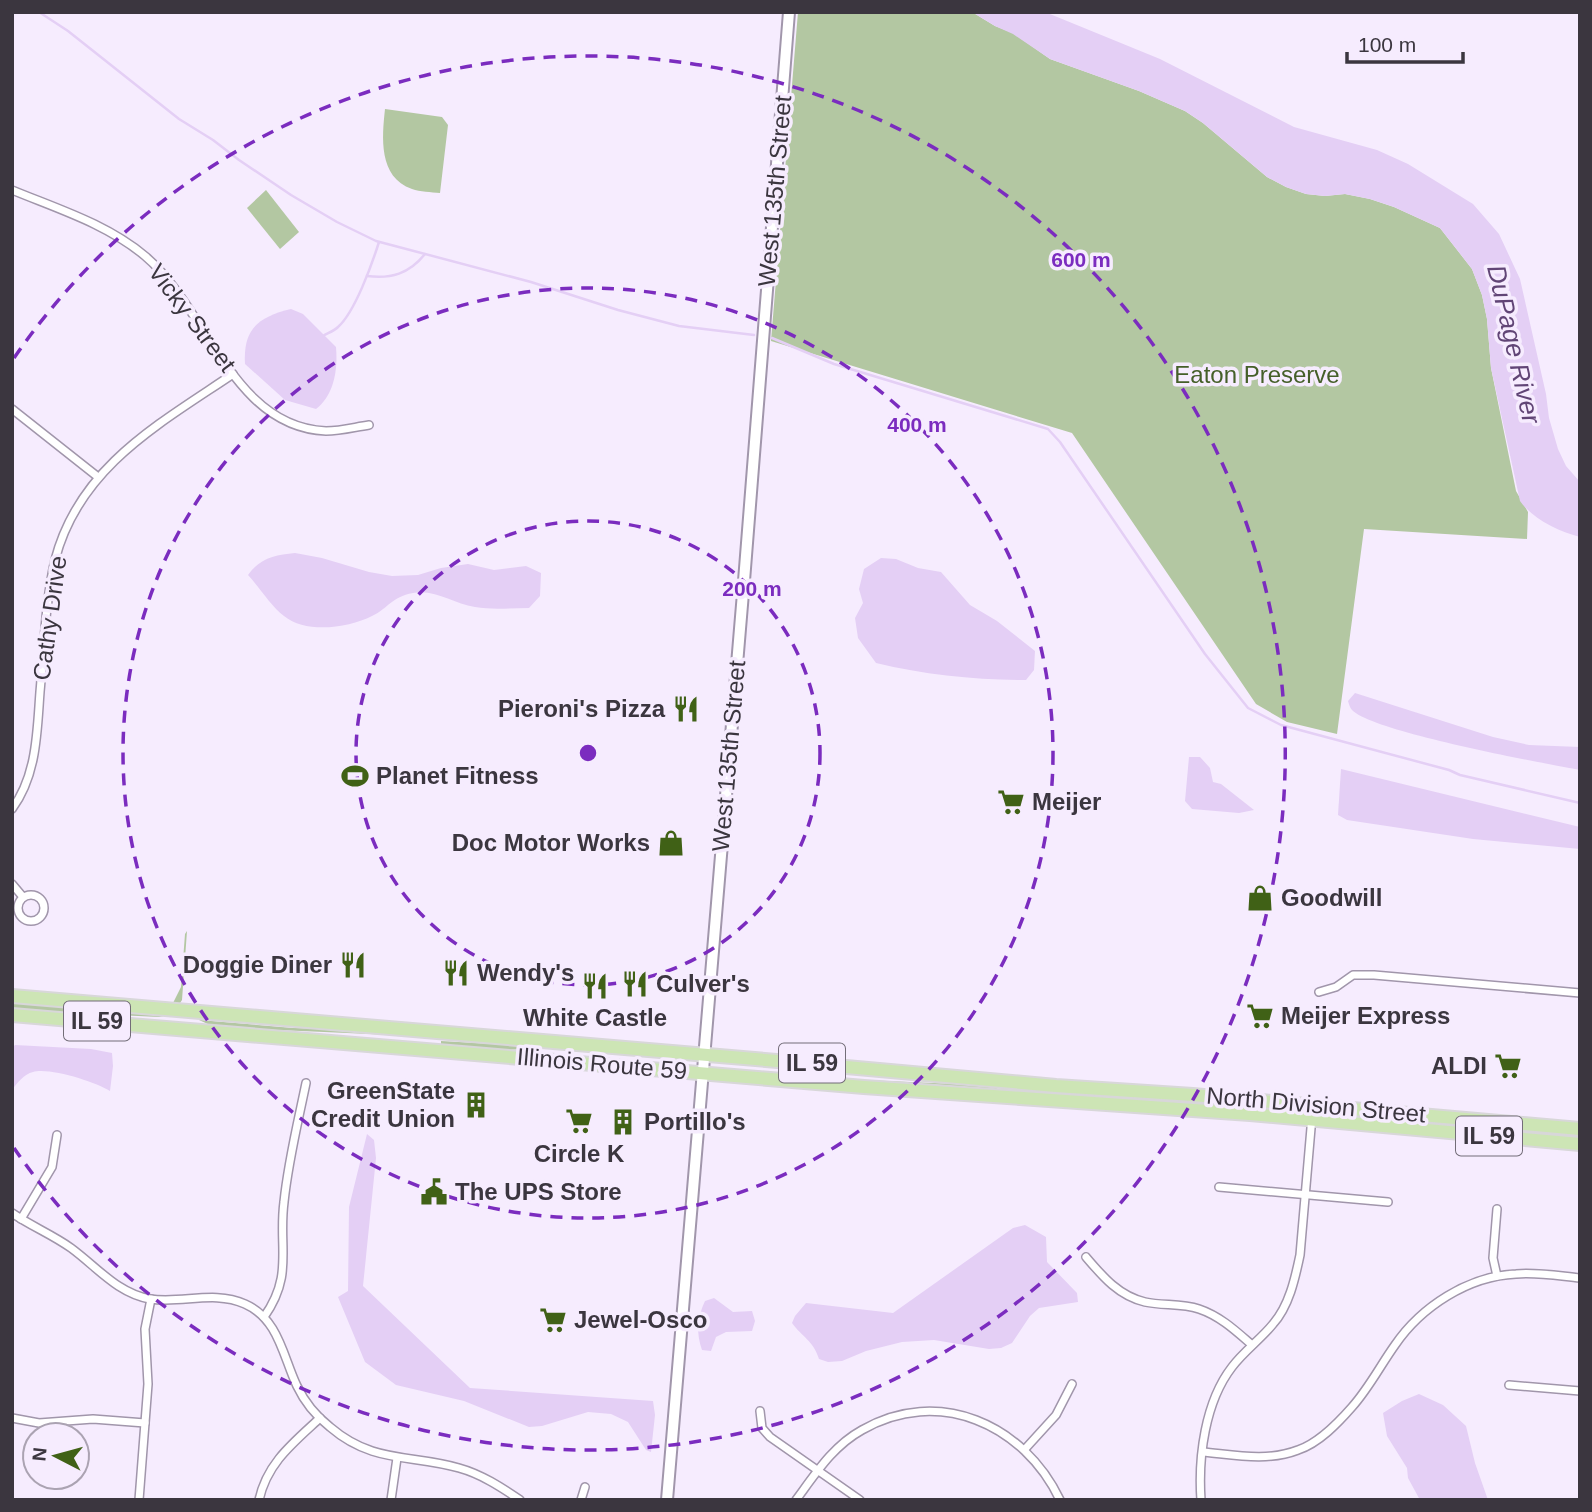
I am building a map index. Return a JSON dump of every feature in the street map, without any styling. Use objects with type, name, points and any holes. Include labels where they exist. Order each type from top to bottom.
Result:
[{"type":"main road","name":"Illinois Route 59","points":[[12,996],[1021,1083],[1178,1094]]},
{"type":"main road","points":[[177,1028],[186,1010]]},
{"type":"main road","name":"Illinois Route 59","points":[[12,1014],[993,1097],[1192,1110]]},
{"type":"main road","points":[[993,1097],[1021,1083]]},
{"type":"main road","name":"North Division Street","points":[[1178,1094],[1580,1129]]},
{"type":"main road","name":"North Division Street","points":[[1192,1110],[1580,1144]]},
{"type":"street","name":"West 135th Street","points":[[667,1500],[789,12]]},
{"type":"street","name":"Vicky Street","points":[[12,190],[121,237],[147,257],[171,282],[233,374],[260,404],[290,424],[327,431],[369,425]]},
{"type":"street","name":"Cathy Drive","points":[[12,809],[29,776],[36,747],[49,589],[65,531],[98,477],[123,450],[233,374]]},
{"type":"street","points":[[12,409],[98,477]]},
{"type":"street","points":[[12,884],[23,897]]},
{"type":"street","points":[[1319,992],[1336,987],[1353,975],[1374,975],[1580,993]]},
{"type":"street","points":[[264,1317],[279,1290],[282,1276],[284,1200],[306,1083]]},
{"type":"street","points":[[1201,1500],[1203,1452],[1215,1396],[1231,1367],[1275,1323],[1292,1287],[1300,1255],[1313,1105]]},
{"type":"street","points":[[21,1219],[52,1167],[57,1135]]},
{"type":"street","points":[[1219,1187],[1388,1202]]},
{"type":"street","points":[[1497,1209],[1493,1258],[1497,1276]]},
{"type":"street","points":[[12,1213],[70,1247],[112,1283],[151,1299],[207,1297],[246,1304],[264,1317],[275,1331],[306,1402],[320,1418],[349,1441],[372,1452],[460,1468],[490,1481],[520,1500]]},
{"type":"street","points":[[1086,1257],[1107,1281],[1127,1296],[1146,1302],[1198,1309],[1226,1323],[1252,1345]]},
{"type":"street","points":[[1203,1452],[1256,1458],[1300,1450],[1324,1435],[1363,1395],[1394,1346],[1414,1321],[1436,1303],[1462,1289],[1497,1276],[1517,1273],[1580,1278]]},
{"type":"street","points":[[139,1500],[148,1384],[145,1329],[151,1299]]},
{"type":"street","points":[[1025,1449],[1056,1415],[1072,1384]]},
{"type":"street","points":[[1509,1385],[1580,1391]]},
{"type":"street","points":[[760,1411],[762,1428],[770,1437],[860,1500]]},
{"type":"street","points":[[796,1500],[842,1444],[886,1418],[911,1413],[960,1415],[982,1421],[1004,1433],[1025,1449],[1043,1469],[1060,1500]]},
{"type":"street","points":[[12,1418],[39,1423],[93,1419],[145,1423]]},
{"type":"street","points":[[259,1500],[269,1469],[281,1454],[320,1418]]},
{"type":"street","points":[[391,1500],[397,1458]]},
{"type":"street","points":[[581,1500],[585,1487]]},
{"type":"green space","name":"Eaton Preserve","points":[[798,12],[972,12],[1013,33],[1050,59],[1139,91],[1185,111],[1267,177],[1286,187],[1306,194],[1345,194],[1370,199],[1440,228],[1472,269],[1482,295],[1487,319],[1491,368],[1516,491],[1528,512],[1527,539],[1364,529],[1337,734],[1287,722],[1256,704],[1072,433],[771,341]]},
{"type":"green space","points":[[385,109],[442,117],[448,125],[440,193],[412,189],[393,175],[383,143]]},
{"type":"green space","points":[[266,190],[299,232],[280,249],[247,208]]},
{"type":"green space","points":[[187,931],[182,1000],[180,1003],[173,1003],[181,987]]},
{"type":"green space","points":[[12,1002],[169,1015],[159,1017],[12,1010]]},
{"type":"green space","points":[[199,1020],[293,1028],[365,1030],[393,1035],[255,1029],[210,1025]]},
{"type":"green space","points":[[441,1041],[563,1048],[499,1050],[441,1045]]},
{"type":"green space","points":[[842,1079],[1001,1086],[991,1092]]},
{"type":"water","name":"DuPage River","points":[[972,12],[1045,12],[1160,59],[1294,127],[1377,150],[1408,164],[1473,204],[1499,234],[1520,279],[1558,449],[1566,466],[1580,482],[1580,537],[1546,524],[1520,501],[1491,368],[1482,295],[1472,269],[1440,228],[1370,199],[1345,194],[1306,194],[1286,187],[1267,177],[1185,111],[1139,91],[1050,59],[1013,34]]},
{"type":"water","points":[[291,309],[303,314],[336,347],[334,381],[327,397],[316,409],[285,400],[245,364],[247,342],[255,326],[270,316]]},
{"type":"water","points":[[295,553],[392,576],[418,575],[468,564],[494,570],[526,566],[541,573],[540,596],[529,608],[495,609],[467,605],[429,593],[413,593],[400,597],[372,616],[351,624],[315,627],[293,622],[284,616],[248,575],[269,558]]},
{"type":"water","points":[[881,558],[896,559],[918,568],[941,572],[970,605],[997,621],[1035,651],[1034,670],[1026,680],[988,679],[932,674],[876,663],[858,638],[855,618],[863,603],[859,589],[864,569]]},
{"type":"water","points":[[1355,693],[1493,737],[1529,745],[1580,747],[1580,770],[1460,746],[1391,728],[1366,719],[1352,710],[1348,701]]},
{"type":"water","points":[[1189,757],[1200,757],[1210,768],[1213,782],[1221,784],[1254,810],[1239,813],[1192,809],[1185,801]]},
{"type":"water","points":[[1341,769],[1580,827],[1580,849],[1473,839],[1347,820],[1338,815]]},
{"type":"water","points":[[15,1045],[91,1049],[112,1053],[110,1091],[72,1076],[40,1071],[27,1075],[12,1090],[12,1048]]},
{"type":"water","points":[[367,1134],[374,1140],[376,1158],[363,1286],[470,1388],[653,1401],[655,1415],[651,1452],[646,1450],[628,1422],[611,1414],[588,1412],[542,1426],[529,1427],[464,1401],[396,1385],[365,1362],[338,1297],[348,1291],[349,1207]]},
{"type":"water","points":[[1025,1225],[1046,1237],[1047,1262],[1077,1293],[1078,1302],[1039,1308],[1030,1316],[1012,1343],[1001,1348],[989,1349],[934,1340],[902,1342],[866,1351],[842,1361],[828,1362],[819,1359],[810,1343],[792,1323],[806,1303],[893,1313],[1013,1228]]},
{"type":"water","points":[[714,1298],[733,1312],[752,1311],[755,1321],[752,1331],[726,1332],[716,1337],[711,1351],[702,1350],[698,1332],[700,1313],[705,1301]]},
{"type":"water","points":[[1419,1394],[1443,1405],[1466,1426],[1488,1500],[1420,1500],[1408,1478],[1407,1468],[1387,1436],[1383,1413]]},
{"type":"waterway","points":[[39,12],[68,31],[179,119],[239,160],[291,195],[376,241],[531,282],[679,326],[754,335]]},
{"type":"waterway","points":[[323,336],[338,327],[351,310],[379,242]]},
{"type":"waterway","points":[[367,276],[399,274],[413,266],[425,254]]},
{"type":"waterway","points":[[772,338],[834,364],[1048,429],[1060,442],[1205,654],[1248,708],[1281,725],[1460,775],[1580,803]]},
{"type":"place","name":"Pieroni's Pizza","points":[[686,709]]},
{"type":"place","name":"Planet Fitness","points":[[355,776]]},
{"type":"place","name":"Meijer","points":[[1011,802]]},
{"type":"place","name":"Doc Motor Works","points":[[671,843]]},
{"type":"place","name":"Goodwill","points":[[1260,898]]},
{"type":"place","name":"Doggie Diner","points":[[353,965]]},
{"type":"place","name":"Wendy's","points":[[456,973]]},
{"type":"place","name":"Culver's","points":[[635,984]]},
{"type":"place","name":"White Castle","points":[[595,986]]},
{"type":"place","name":"Meijer Express","points":[[1260,1016]]},
{"type":"place","name":"ALDI","points":[[1508,1066]]},
{"type":"place","name":"GreenState Credit Union","points":[[476,1105]]},
{"type":"place","name":"Circle K","points":[[579,1121]]},
{"type":"place","name":"Portillo's","points":[[623,1122]]},
{"type":"place","name":"The UPS Store","points":[[434,1192]]},
{"type":"place","name":"Jewel-Osco","points":[[553,1320]]}]
